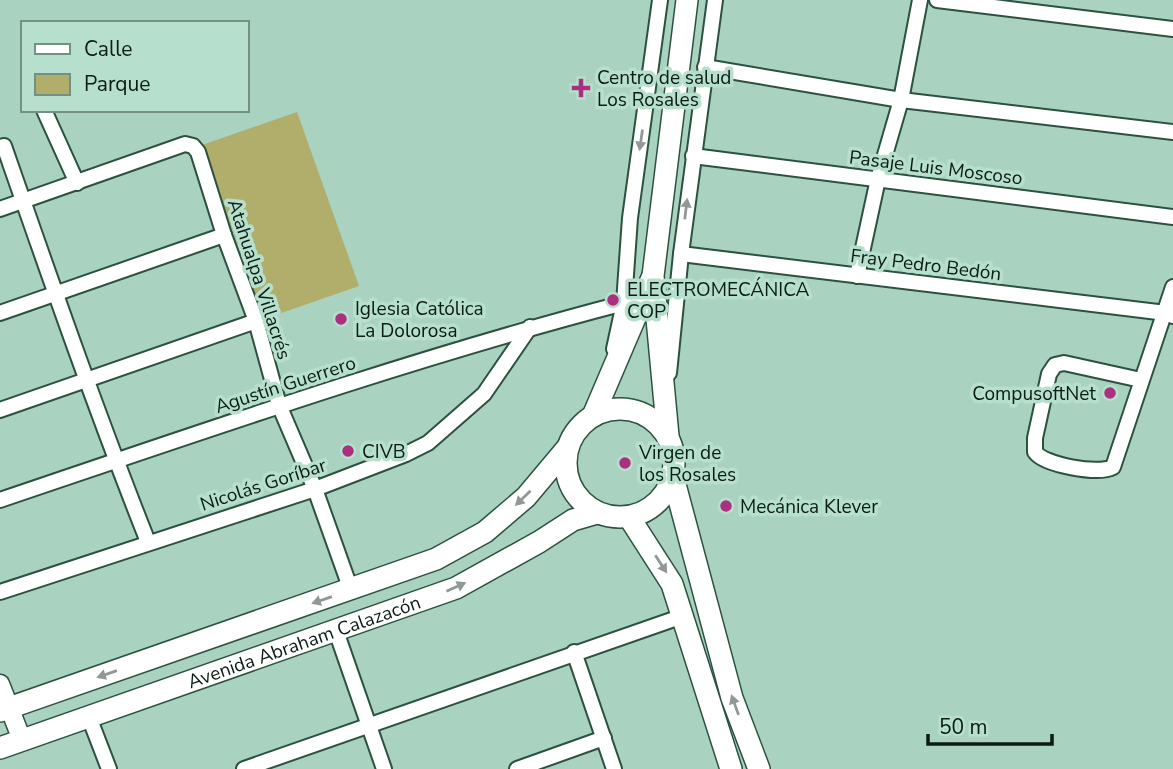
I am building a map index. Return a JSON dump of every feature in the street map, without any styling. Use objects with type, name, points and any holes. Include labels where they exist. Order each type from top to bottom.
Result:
[{"type":"main road","points":[[668,436],[654,420],[628,409],[609,410],[593,416],[579,427],[568,447],[565,464],[574,494],[587,508],[597,513],[615,518],[629,517],[654,507],[664,497],[673,477],[675,456],[668,436],[653,276],[687,0]]},
{"type":"main road","points":[[593,416],[653,276]]},
{"type":"main road","name":"Avenida Abraham Calazacón","points":[[4,710],[436,559],[485,532],[526,497],[568,447]]},
{"type":"main road","points":[[673,477],[732,698],[759,769]]},
{"type":"main road","name":"Avenida Abraham Calazacón","points":[[0,748],[456,588],[573,520],[597,513]]},
{"type":"main road","points":[[629,517],[672,584],[731,769]]},
{"type":"street","points":[[608,377],[624,303],[630,218],[660,0]]},
{"type":"street","points":[[666,399],[693,156],[715,0]]},
{"type":"street","points":[[857,276],[878,179],[901,100],[920,0]]},
{"type":"street","points":[[937,0],[1173,29]]},
{"type":"street","points":[[1062,15],[1063,0]]},
{"type":"street","points":[[705,67],[901,100],[1173,132]]},
{"type":"street","points":[[0,209],[77,183],[45,112]]},
{"type":"street","name":"Atahualpa Villacrés","points":[[77,183],[185,144],[193,146],[198,152],[256,321],[279,405],[315,489],[351,590]]},
{"type":"street","points":[[2,146],[24,201],[86,381],[148,542]]},
{"type":"street","name":"Pasaje Luis Moscoso","points":[[693,156],[1173,217]]},
{"type":"street","points":[[0,313],[225,235]]},
{"type":"street","name":"Fray Pedro Bedón","points":[[681,254],[1170,314]]},
{"type":"street","points":[[1141,380],[1064,363],[1055,365],[1049,374],[1035,438],[1035,452],[1044,460],[1094,471],[1113,467],[1141,380],[1170,314],[1173,287]]},
{"type":"street","name":"Agustín Guerrero","points":[[0,500],[279,405],[530,327],[624,303]]},
{"type":"street","points":[[0,410],[256,321]]},
{"type":"street","name":"Nicolás Goríbar","points":[[0,592],[315,489],[428,443],[484,394],[530,327]]},
{"type":"street","points":[[244,769],[683,616]]},
{"type":"street","points":[[336,631],[384,769]]},
{"type":"street","points":[[574,652],[614,769]]},
{"type":"street","points":[[0,684],[4,710],[22,740]]},
{"type":"street","points":[[89,717],[108,769]]},
{"type":"street","points":[[517,769],[604,738]]},
{"type":"green space","points":[[297,112],[359,286],[264,319],[202,145]]},
{"type":"place","name":"Centro de salud Los Rosales","points":[[581,88]]},
{"type":"place","name":"ELECTROMECÁNICA COP","points":[[613,300]]},
{"type":"place","name":"Iglesia Católica La Dolorosa","points":[[341,319]]},
{"type":"place","name":"CompusoftNet","points":[[1110,393]]},
{"type":"place","name":"CIVB","points":[[348,451]]},
{"type":"place","name":"Virgen de los Rosales","points":[[625,463]]},
{"type":"place","name":"Mecánica Klever","points":[[726,506]]}]
